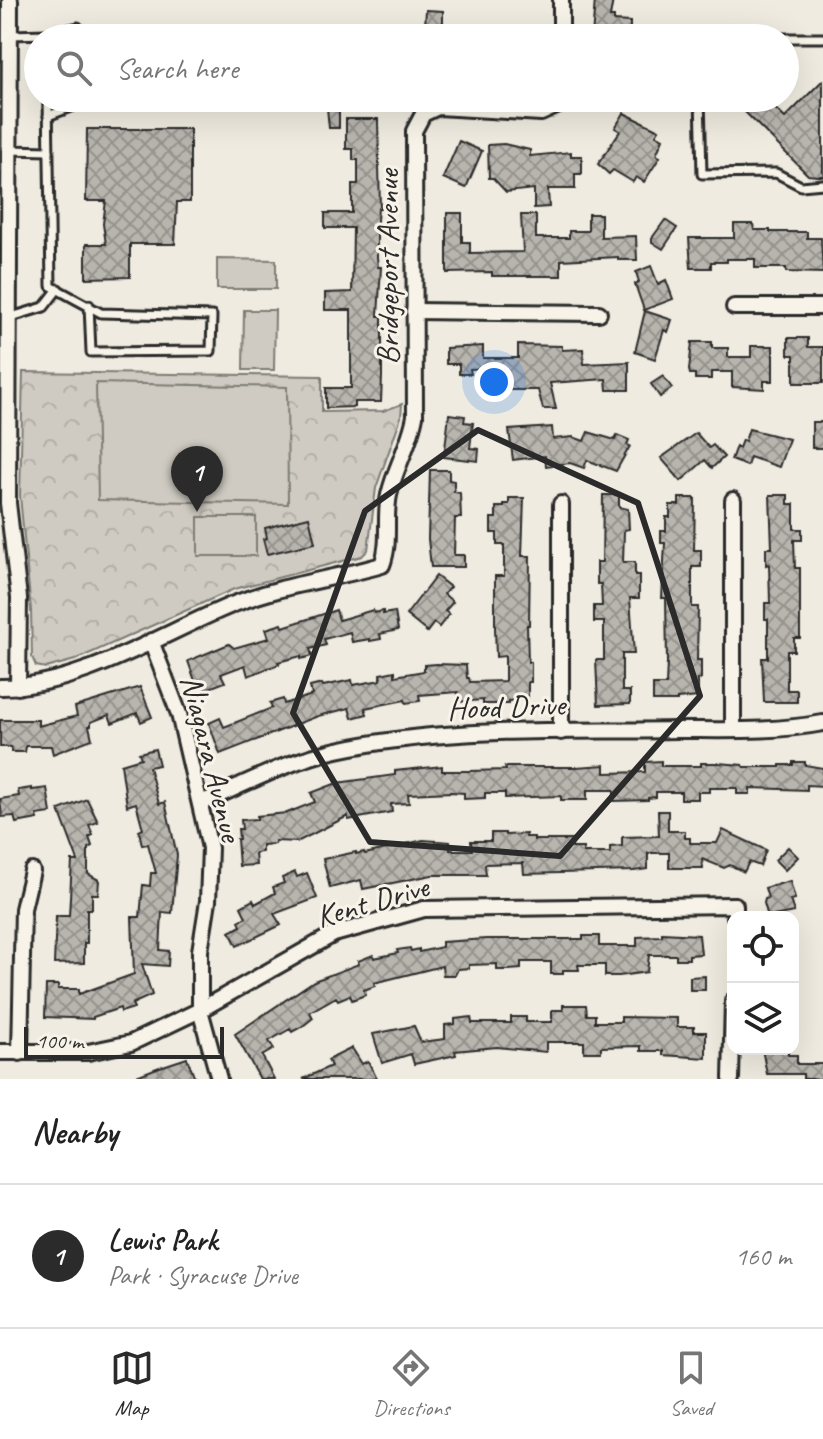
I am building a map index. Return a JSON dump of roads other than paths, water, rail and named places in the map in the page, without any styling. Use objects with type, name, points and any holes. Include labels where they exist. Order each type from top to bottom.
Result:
[{"type":"street","points":[[10,0],[10,35],[5,70],[9,150],[4,245],[8,318],[8,503],[19,598],[18,687]]},
{"type":"street","points":[[561,0],[561,24]]},
{"type":"street","name":"Bridgeport Avenue","points":[[151,641],[237,603],[319,579],[382,565],[387,552],[389,496],[412,435],[415,416],[414,131],[427,112]]},
{"type":"street","points":[[734,307],[823,307]]},
{"type":"street","points":[[414,311],[599,313]]},
{"type":"street","points":[[733,500],[733,730]]},
{"type":"street","points":[[561,504],[561,732]]},
{"type":"street","points":[[0,687],[60,680],[151,641]]},
{"type":"street","name":"Niagara Avenue","points":[[151,641],[179,714],[210,848],[208,901],[200,951],[200,1010],[219,1079]]},
{"type":"street","name":"Hood Drive","points":[[201,803],[285,766],[334,750],[433,736],[784,730],[823,723]]},
{"type":"street","points":[[20,1053],[23,909],[32,871]]},
{"type":"street","name":"Kent Drive","points":[[0,1052],[88,1052],[131,1043],[200,1010],[334,934],[424,909],[735,911]]},
{"type":"street","points":[[731,1079],[732,1055]]},
{"type":"lane","points":[[10,35],[24,35]]},
{"type":"lane","points":[[799,38],[823,38]]},
{"type":"lane","points":[[48,112],[51,286],[89,305],[101,313],[212,316],[211,351],[91,352],[89,305]]},
{"type":"lane","points":[[48,116],[59,112]]},
{"type":"lane","points":[[700,112],[702,174],[776,173],[801,186],[823,184]]},
{"type":"lane","points":[[9,150],[49,151]]},
{"type":"lane","points":[[8,318],[44,307],[58,289]]},
{"type":"place","name":"Lewis Park","points":[[197,512]]}]
